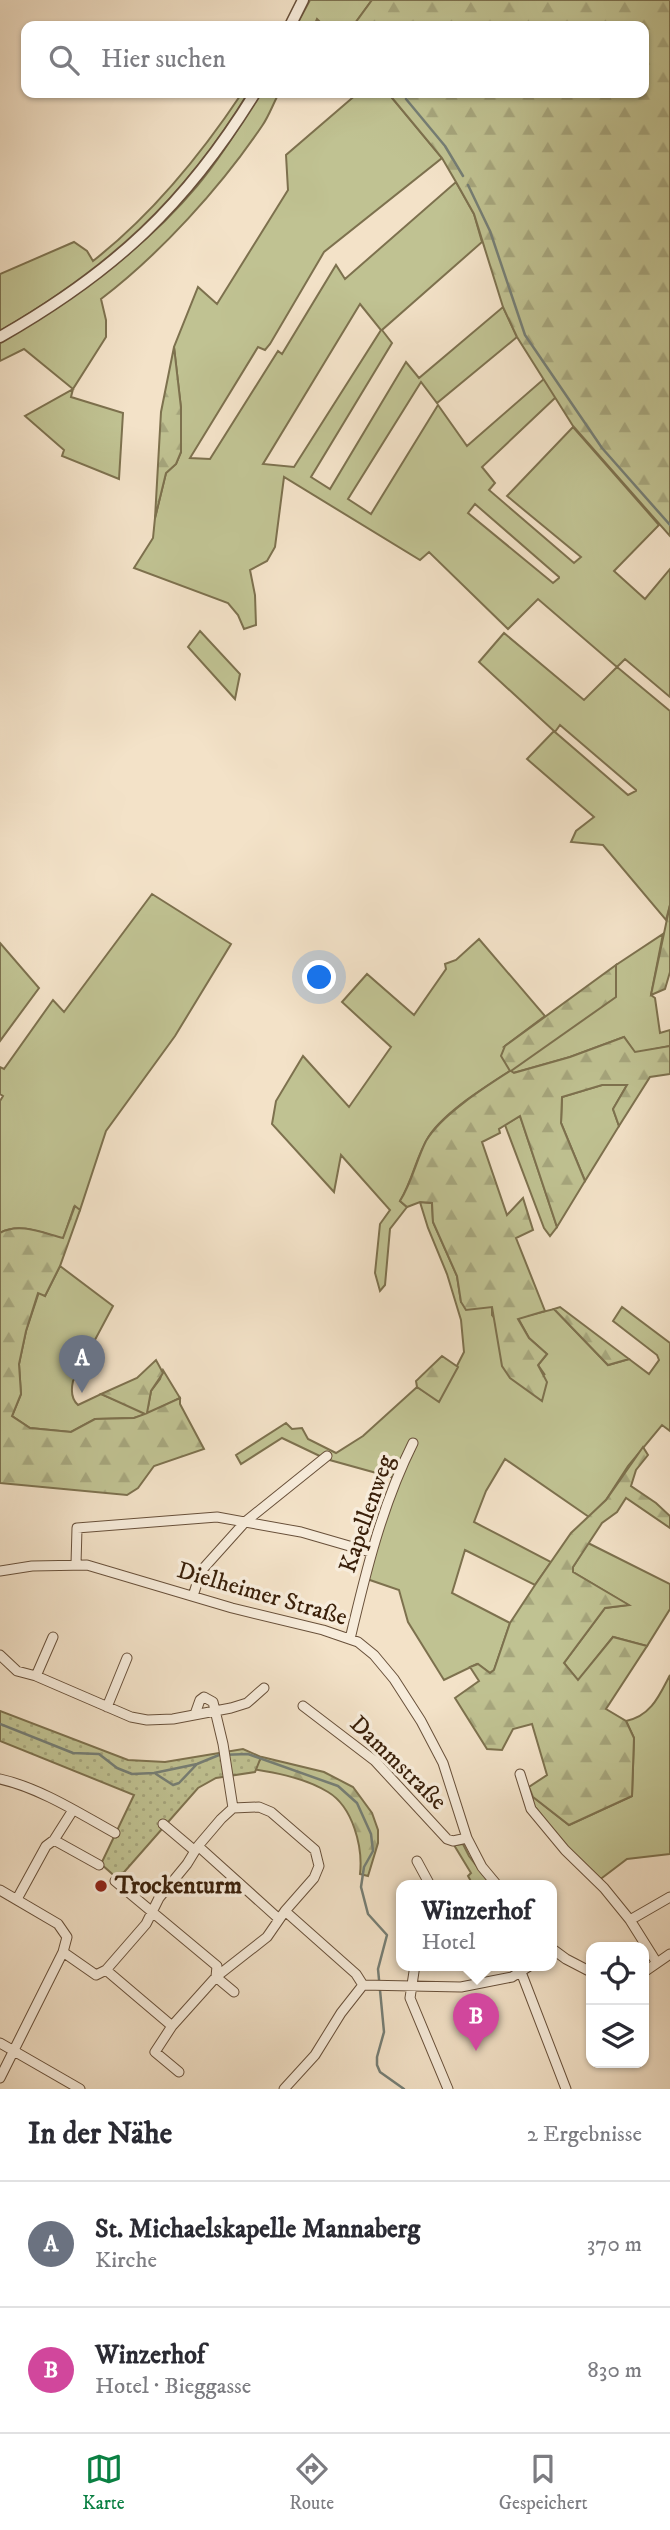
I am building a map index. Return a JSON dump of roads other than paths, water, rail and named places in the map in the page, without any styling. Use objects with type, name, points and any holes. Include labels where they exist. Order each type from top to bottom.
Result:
[{"type":"street","points":[[292,21],[303,0]]},
{"type":"street","points":[[0,337],[96,276],[137,241],[207,165],[252,98]]},
{"type":"street","name":"Kapellenweg","points":[[350,1639],[370,1552],[397,1475],[413,1443]]},
{"type":"street","points":[[193,1595],[201,1571],[245,1522],[327,1456]]},
{"type":"street","points":[[76,1559],[77,1528],[217,1517],[301,1532],[370,1552]]},
{"type":"street","name":"Dielheimer Straße","points":[[0,1571],[76,1559],[358,1642],[374,1655],[394,1679],[422,1721],[443,1763],[467,1838],[482,1867],[493,1880]]},
{"type":"street","points":[[36,1676],[53,1637]]},
{"type":"street","points":[[0,1655],[18,1671],[36,1676],[131,1717],[147,1720],[173,1719],[247,1703],[264,1688]]},
{"type":"street","points":[[107,1707],[127,1658]]},
{"type":"street","points":[[195,1714],[200,1700],[204,1697],[213,1702],[217,1710],[233,1808]]},
{"type":"street","name":"Dammstraße","points":[[303,1706],[375,1760],[447,1839],[453,1841],[467,1838]]},
{"type":"street","points":[[520,1774],[531,1809],[565,1850],[604,1888],[630,1920],[657,1963]]},
{"type":"street","points":[[0,1779],[13,1782],[73,1810],[115,1833]]},
{"type":"street","points":[[64,1952],[96,1975],[106,1970],[146,1924],[159,1898],[196,1849],[233,1808],[259,1807],[271,1812],[315,1850],[318,1872],[267,1937],[216,1978],[172,2026],[155,2052],[179,2072]]},
{"type":"street","points":[[17,1899],[46,1846],[54,1840],[73,1810]]},
{"type":"street","points":[[163,1824],[282,1915],[366,1985],[461,1987],[512,1977],[522,1972],[566,2089]]},
{"type":"street","points":[[54,1840],[99,1865]]},
{"type":"street","points":[[417,1861],[427,1880]]},
{"type":"street","points":[[116,1881],[217,1966],[216,1978]]},
{"type":"street","points":[[0,1890],[58,1924],[67,1937],[64,1952],[0,2078]]},
{"type":"street","points":[[630,1920],[670,1897]]},
{"type":"street","points":[[557,1952],[586,1969]]},
{"type":"street","points":[[649,1969],[670,1954]]},
{"type":"street","points":[[106,1970],[172,2026]]},
{"type":"street","points":[[414,1971],[410,1998],[448,2089]]},
{"type":"street","points":[[216,1978],[234,1992]]},
{"type":"street","points":[[284,2089],[315,2055],[341,2013],[366,1985]]},
{"type":"street","points":[[0,2043],[80,2089]]},
{"type":"waterway","points":[[406,99],[445,146],[463,176]]},
{"type":"waterway","points":[[468,185],[490,231],[525,335],[602,448],[670,525]]},
{"type":"waterway","points":[[0,1724],[73,1753],[99,1754],[117,1768],[132,1774],[154,1773],[197,1764],[219,1755],[248,1754],[338,1786],[357,1803],[371,1834],[373,1851],[364,1867],[361,1887],[368,1914],[387,1935],[378,1969],[384,2032],[377,2065],[380,2072],[404,2089]]},
{"type":"waterway","points":[[156,1774],[173,1785],[179,1783],[197,1764]]},
{"type":"place","name":"St. Michaelskapelle Mannaberg","points":[[82,1393]]},
{"type":"place","name":"Trockenturm","points":[[101,1886]]},
{"type":"place","name":"Winzerhof","points":[[476,2051]]}]
